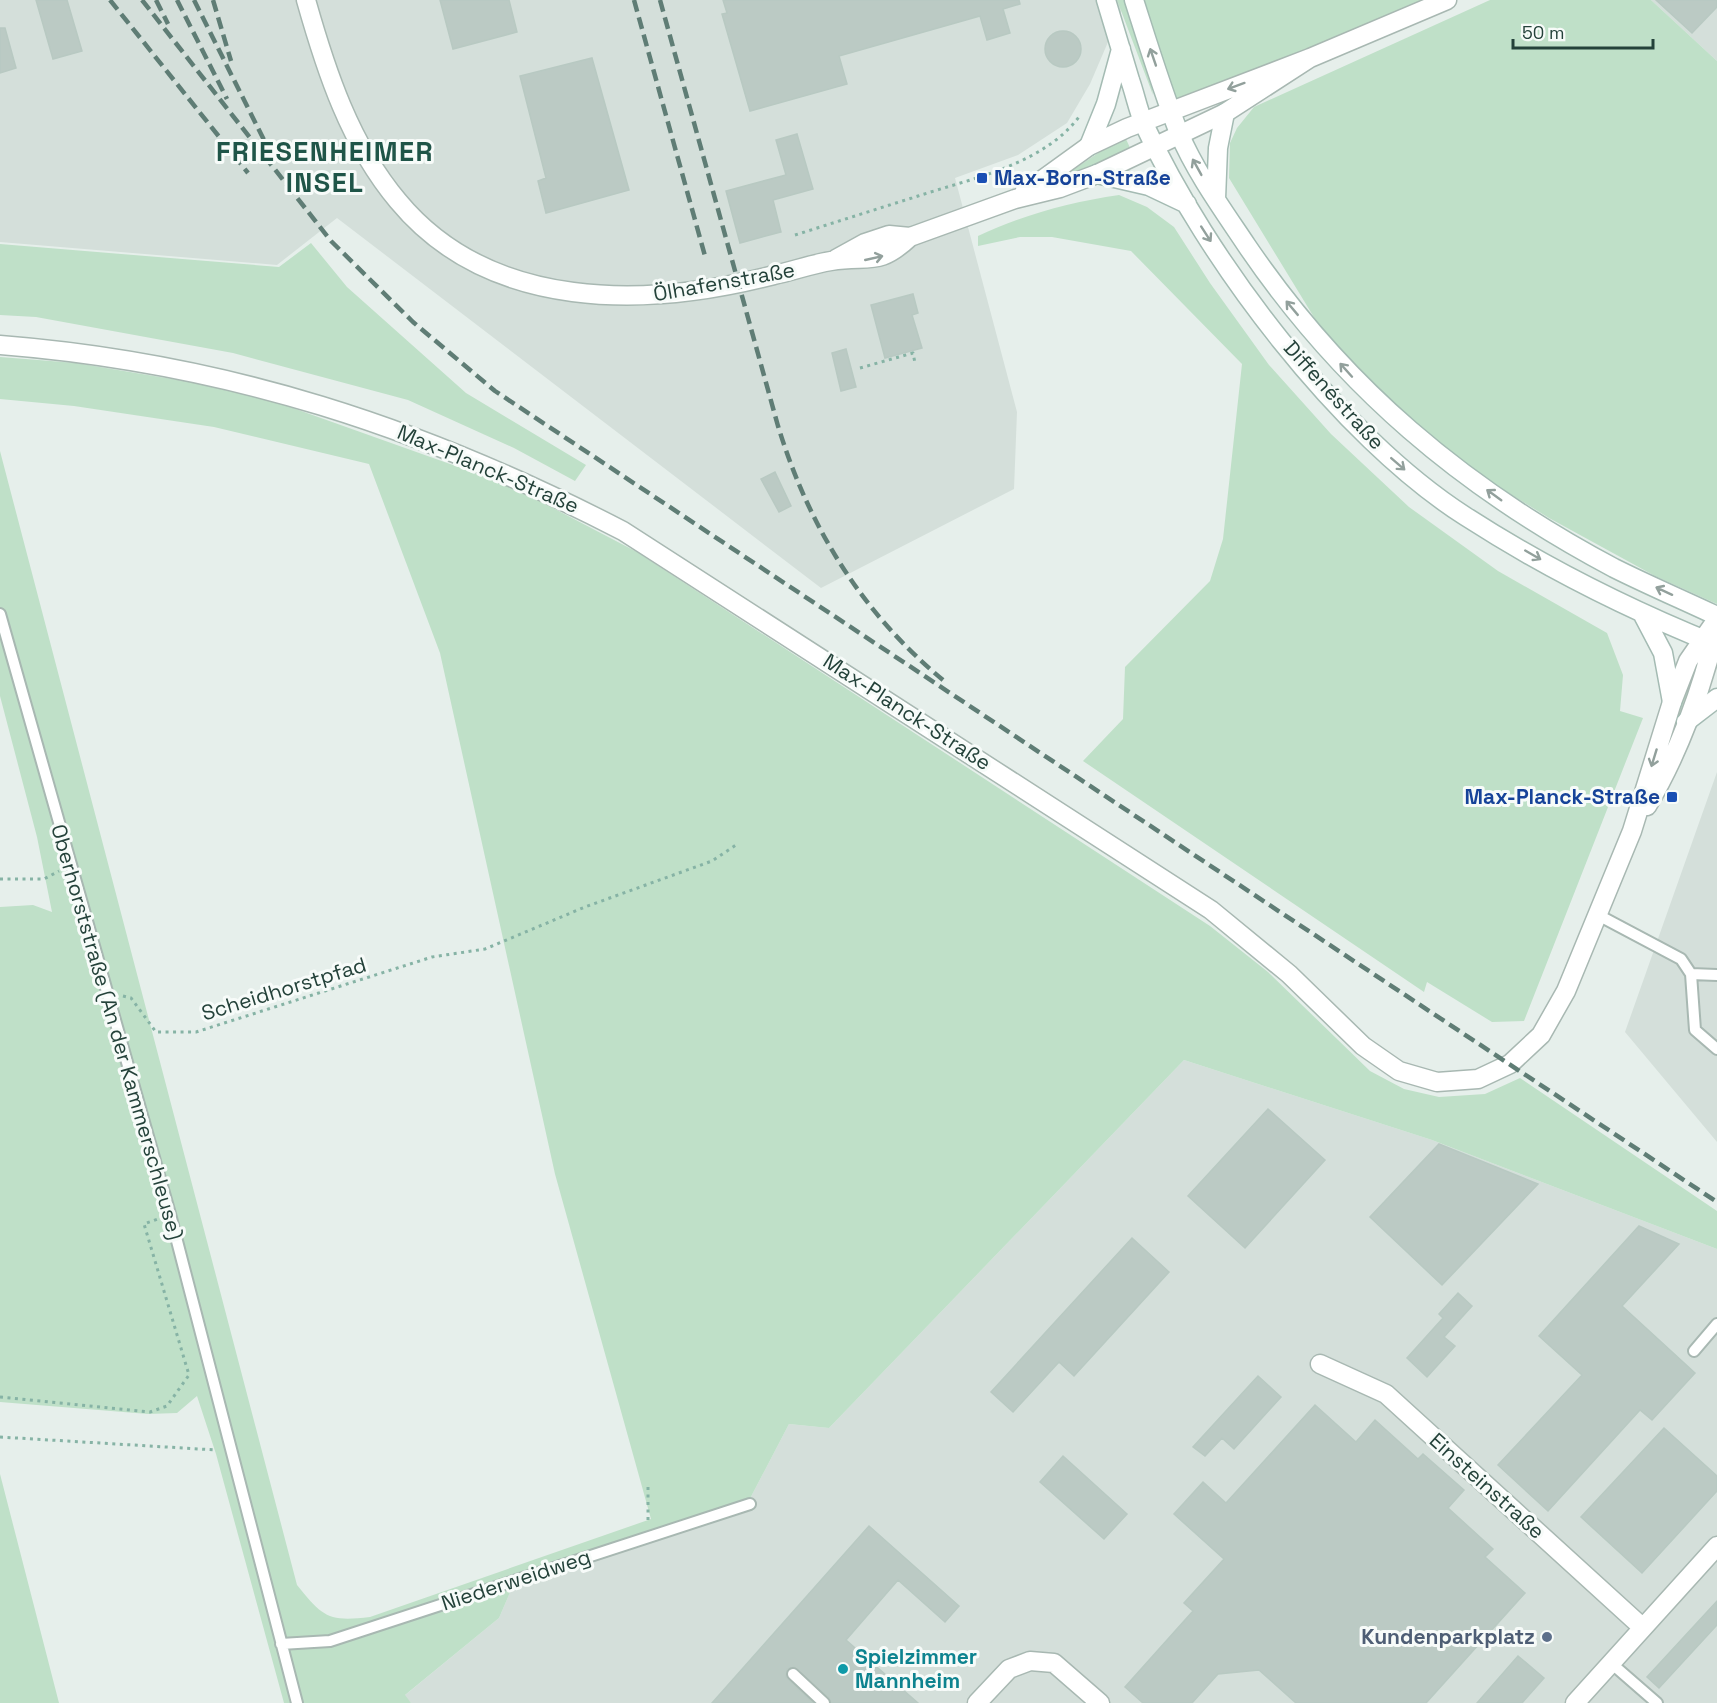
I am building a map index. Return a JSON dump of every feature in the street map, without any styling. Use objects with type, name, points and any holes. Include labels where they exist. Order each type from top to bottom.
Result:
[{"type":"street","name":"Ölhafenstraße","points":[[306,0],[336,94],[373,167],[399,202],[432,234],[462,256],[514,280],[579,295],[634,297],[682,293],[740,284],[832,261],[865,243],[888,235],[910,237],[1015,199],[1060,188],[1156,147]]},
{"type":"street","name":"Diffenéstraße","points":[[1106,0],[1143,122],[1187,204],[1241,288],[1320,387],[1398,465],[1464,515],[1563,572],[1642,613],[1711,643]]},
{"type":"street","name":"Diffenéstraße","points":[[1134,0],[1180,134],[1216,199],[1276,288],[1348,374],[1426,447],[1533,521],[1615,568],[1717,617]]},
{"type":"street","points":[[1172,112],[1310,58],[1447,0]]},
{"type":"street","points":[[1089,146],[1106,104],[1121,50]]},
{"type":"street","points":[[1156,147],[1225,112],[1310,58]]},
{"type":"street","name":"Ölhafenstraße","points":[[1015,199],[1089,146],[1172,112]]},
{"type":"street","points":[[1216,199],[1218,148],[1225,112]]},
{"type":"street","points":[[1097,174],[1149,186],[1187,204]]},
{"type":"street","name":"Max-Planck-Straße","points":[[0,345],[62,350],[144,362],[263,387],[352,413],[497,469],[623,531],[1211,910],[1289,974],[1363,1046],[1399,1071],[1437,1082],[1478,1079],[1510,1064],[1541,1035],[1566,991],[1632,831],[1672,702],[1688,661],[1711,643],[1717,625]]},
{"type":"street","points":[[1642,613],[1663,653],[1672,702]]},
{"type":"street","name":"Max-Planck-Straße","points":[[1632,831],[1664,778],[1707,670],[1717,617]]},
{"type":"street","points":[[1686,722],[1717,698]]},
{"type":"street","name":"Einsteinstraße","points":[[1320,1364],[1386,1394],[1642,1627]]},
{"type":"street","points":[[1575,1703],[1717,1546]]},
{"type":"street","points":[[977,1703],[1009,1669],[1030,1661],[1054,1663],[1100,1703]]},
{"type":"lane","name":"Oberhorststraße (An der Kammerschleuse)","points":[[0,614],[170,1214],[297,1703]]},
{"type":"lane","points":[[1598,915],[1680,959],[1691,974],[1695,1030],[1717,1049]]},
{"type":"lane","points":[[1691,974],[1717,975]]},
{"type":"lane","points":[[1695,1350],[1717,1324]]},
{"type":"lane","name":"Niederweidweg","points":[[281,1644],[330,1641],[750,1504]]},
{"type":"lane","points":[[1611,1663],[1657,1703]]},
{"type":"lane","points":[[793,1674],[824,1703]]},
{"type":"path","points":[[795,235],[991,172],[1033,154],[1064,134],[1084,107]]},
{"type":"path","points":[[860,368],[913,353],[915,363]]},
{"type":"path","name":"Scheidhorstpfad","points":[[106,993],[131,998],[156,1032],[196,1032],[432,957],[485,949],[585,907],[712,861],[736,845]]},
{"type":"path","points":[[0,879],[44,879],[70,866]]},
{"type":"path","points":[[0,1397],[150,1412],[167,1406],[189,1375],[144,1224],[170,1214]]},
{"type":"path","points":[[0,1437],[230,1450]]},
{"type":"path","points":[[648,1487],[648,1537]]},
{"type":"shaded area","points":[[0,0],[1126,0],[1090,84],[1067,123],[1018,155],[955,178],[1017,412],[1014,489],[821,588],[337,218],[277,265],[0,242]]},
{"type":"shaded area","points":[[1651,0],[1717,0],[1717,61]]},
{"type":"shaded area","points":[[1717,772],[1717,1142],[1625,1032]]},
{"type":"shaded area","points":[[1184,1060],[1432,1140],[1717,1249],[1717,1703],[411,1703],[404,1696],[499,1618],[512,1588],[743,1512],[789,1424],[829,1428]]},
{"type":"green space","points":[[1117,0],[1124,0],[1153,95]]},
{"type":"green space","points":[[1134,0],[1447,0],[1172,112]]},
{"type":"green space","points":[[1490,0],[1651,0],[1717,61],[1717,604],[1655,576],[1549,518],[1480,475],[1402,413],[1323,332],[1229,178],[1230,143],[1237,128],[1254,107]]},
{"type":"green space","points":[[1126,139],[1131,150],[1073,175],[1070,172],[1113,143]]},
{"type":"green space","points":[[1119,195],[1147,207],[1174,227],[1210,283],[1269,365],[1331,434],[1409,507],[1498,571],[1607,633],[1623,675],[1620,711],[1643,718],[1524,1021],[1492,1022],[1427,982],[1424,992],[1083,761],[1123,719],[1125,667],[1210,581],[1223,539],[1242,364],[1131,251],[1052,237],[1020,237],[978,246],[978,236],[1047,210]]},
{"type":"green space","points":[[311,243],[347,287],[466,393],[586,465],[575,481],[514,448],[408,400],[233,353],[36,317],[0,315],[0,244],[279,267]]},
{"type":"green space","points":[[0,357],[76,363],[190,382],[276,402],[509,485],[637,552],[1210,926],[1268,972],[1370,1071],[1404,1089],[1439,1097],[1485,1094],[1520,1078],[1717,1211],[1717,1249],[1432,1140],[1184,1060],[829,1428],[789,1424],[743,1512],[512,1588],[499,1618],[405,1695],[411,1703],[284,1703],[216,1454],[197,1396],[177,1413],[148,1414],[0,1402],[0,907],[33,905],[52,912],[37,837],[0,696],[0,451],[297,1585],[320,1611],[328,1615],[345,1619],[370,1617],[651,1519],[555,1174],[440,653],[369,464],[214,427],[74,406],[0,399]]},
{"type":"green space","points":[[1694,668],[1700,671],[1660,767],[1656,765]]},
{"type":"green space","points":[[0,1474],[59,1703],[0,1703]]},
{"type":"building","points":[[36,0],[67,0],[82,51],[53,59]]},
{"type":"building","points":[[440,0],[509,0],[517,32],[453,49]]},
{"type":"building","points":[[723,0],[1019,0],[1020,4],[1003,9],[1010,33],[987,40],[980,16],[839,56],[847,84],[750,111],[722,14],[727,13]]},
{"type":"building","points":[[1656,0],[1717,0],[1717,7],[1692,33]]},
{"type":"building","points":[[0,28],[5,28],[16,68],[0,73]]},
{"type":"building","points":[[1063,31],[1075,37],[1081,49],[1075,61],[1063,67],[1051,61],[1045,49],[1051,37]]},
{"type":"building","points":[[592,58],[629,190],[546,213],[538,181],[546,178],[520,76]]},
{"type":"building","points":[[797,134],[813,189],[773,200],[781,232],[740,243],[726,191],[786,175],[776,140]]},
{"type":"building","points":[[913,294],[918,313],[912,315],[922,348],[885,358],[871,305]]},
{"type":"building","points":[[846,349],[856,387],[841,391],[832,353]]},
{"type":"building","points":[[775,472],[791,506],[779,512],[761,479]]},
{"type":"building","points":[[1268,1109],[1325,1160],[1245,1248],[1188,1196]]},
{"type":"building","points":[[1439,1144],[1538,1184],[1442,1285],[1370,1217]]},
{"type":"building","points":[[1639,1226],[1679,1244],[1622,1306],[1695,1373],[1652,1420],[1640,1410],[1548,1511],[1498,1465],[1582,1375],[1539,1336]]},
{"type":"building","points":[[1132,1238],[1169,1272],[1074,1376],[1059,1362],[1013,1412],[991,1392]]},
{"type":"building","points":[[1458,1293],[1472,1306],[1444,1337],[1455,1346],[1427,1377],[1407,1358],[1443,1318],[1439,1314]]},
{"type":"building","points":[[1258,1376],[1281,1397],[1234,1449],[1222,1438],[1205,1456],[1193,1447]]},
{"type":"building","points":[[1315,1405],[1356,1442],[1375,1420],[1418,1459],[1423,1454],[1464,1490],[1448,1508],[1493,1549],[1485,1557],[1525,1593],[1426,1703],[1296,1703],[1259,1670],[1218,1674],[1192,1703],[1143,1703],[1125,1687],[1193,1611],[1184,1603],[1224,1559],[1174,1514],[1203,1482],[1226,1503]]},
{"type":"building","points":[[1664,1428],[1717,1476],[1717,1491],[1642,1573],[1581,1517]]},
{"type":"building","points":[[1063,1456],[1127,1514],[1104,1539],[1040,1482]]},
{"type":"building","points":[[869,1526],[959,1606],[945,1622],[898,1580],[846,1640],[918,1703],[831,1703],[829,1698],[794,1667],[787,1669],[786,1677],[813,1703],[712,1703]]},
{"type":"building","points":[[1717,1601],[1717,1625],[1659,1688],[1647,1677]]},
{"type":"building","points":[[1518,1656],[1544,1678],[1522,1703],[1477,1703]]},
{"type":"railway","points":[[110,0],[248,173]]},
{"type":"railway","points":[[142,0],[331,241],[413,322],[495,391],[1717,1202]]},
{"type":"railway","points":[[156,0],[168,24]]},
{"type":"railway","points":[[177,0],[227,99]]},
{"type":"railway","points":[[194,0],[273,158]]},
{"type":"railway","points":[[213,0],[231,61]]},
{"type":"railway","points":[[634,0],[705,256]]},
{"type":"railway","points":[[660,0],[778,426],[805,499],[841,565],[863,596],[887,626],[943,680]]},
{"type":"place","name":"Max-Born-Straße","points":[[982,178]]},
{"type":"place","name":"Max-Planck-Straße","points":[[1672,797]]},
{"type":"place","name":"Kundenparkplatz","points":[[1547,1637]]},
{"type":"place","name":"Spielzimmer Mannheim","points":[[843,1669]]},
{"type":"district","name":"FRIESENHEIMER INSEL","points":[[325,168]]}]
